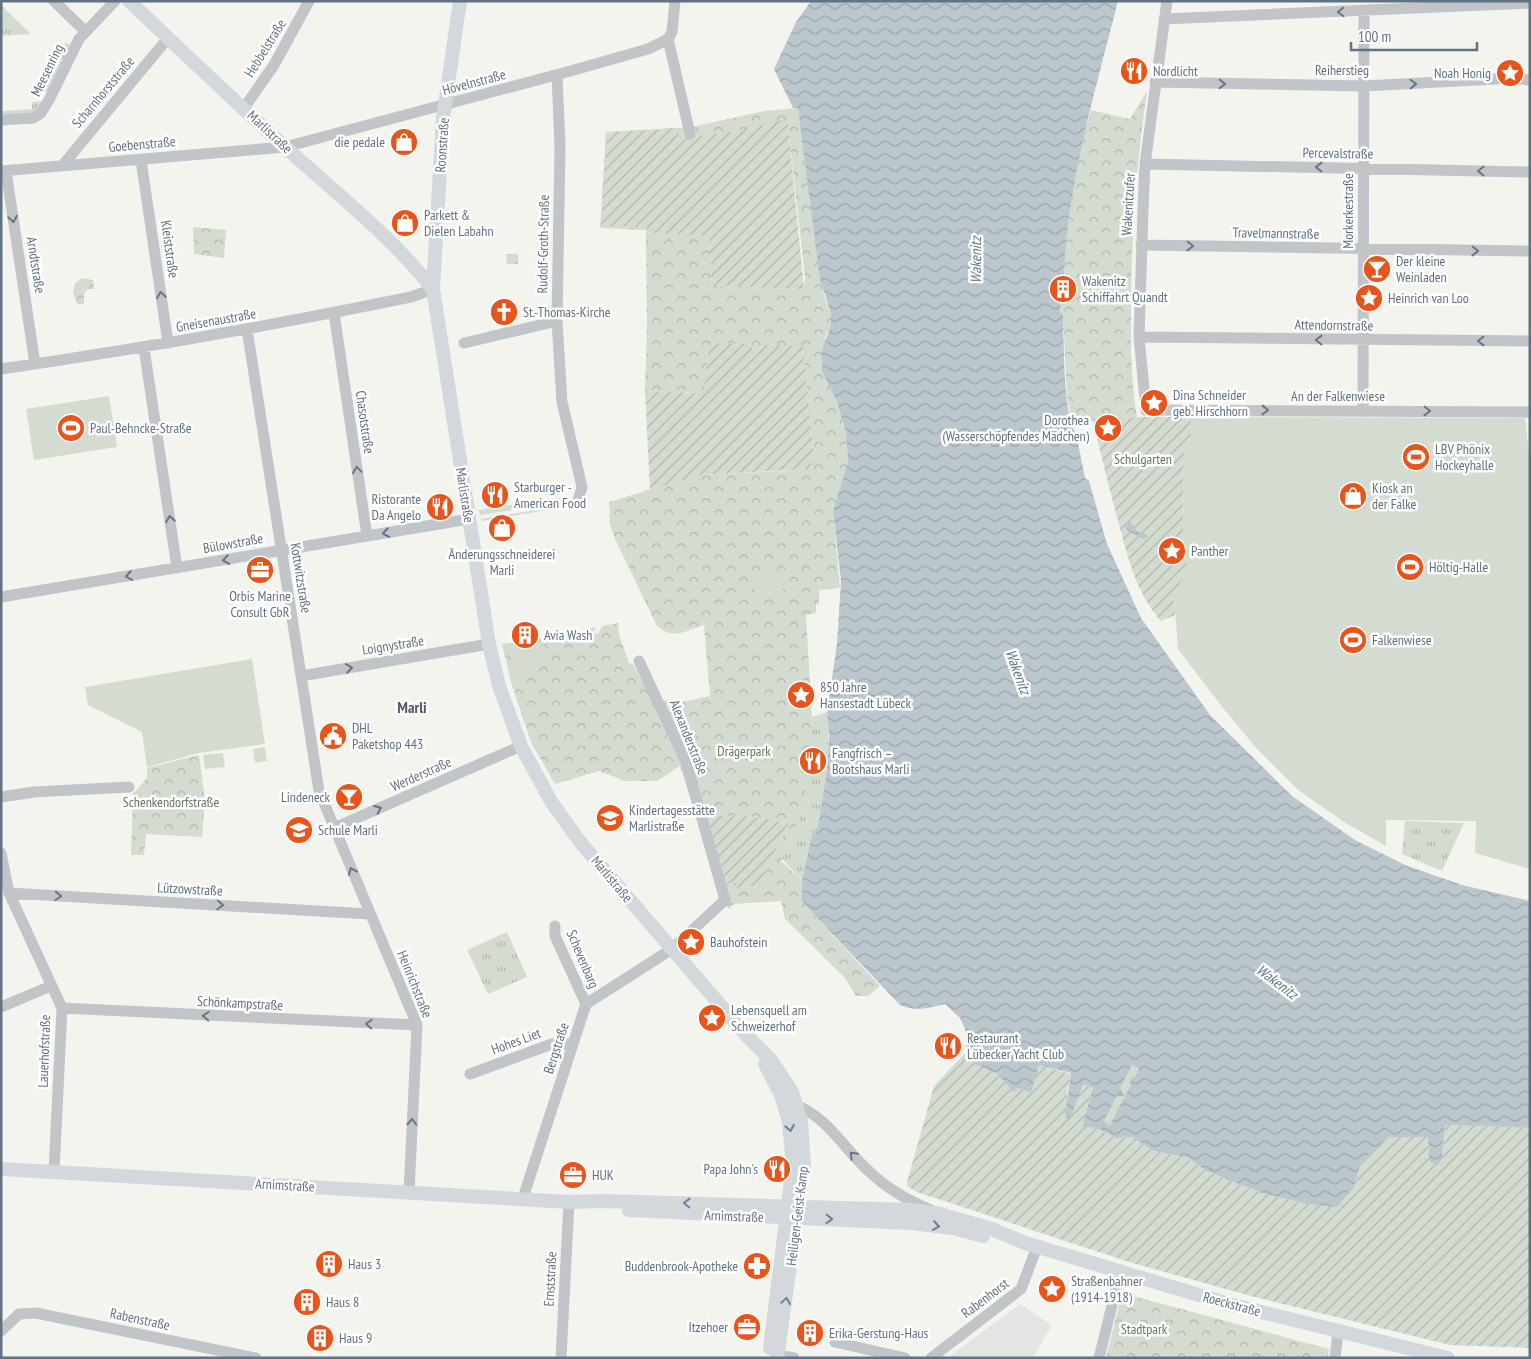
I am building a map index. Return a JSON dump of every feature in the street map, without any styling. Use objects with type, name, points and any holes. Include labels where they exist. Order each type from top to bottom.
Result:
[{"type":"main road","name":"Marlistraße","points":[[129,1],[284,147],[377,228],[408,259],[433,289],[490,644],[500,686],[521,746],[552,803],[581,843],[747,1036],[779,1080]]},
{"type":"main road","name":"Roonstraße","points":[[433,289],[445,105],[460,1]]},
{"type":"main road","name":"Heiligen-Geist-Kamp","points":[[775,1357],[793,1212],[804,1165],[803,1138],[796,1105],[779,1080]]},
{"type":"main road","name":"Heiligen-Geist-Kamp","points":[[779,1080],[792,1140],[793,1212]]},
{"type":"main road","name":"Arnimstraße","points":[[1,1169],[569,1202],[889,1215]]},
{"type":"main road","name":"Roeckstraße","points":[[889,1215],[940,1214],[992,1229],[1019,1241],[1120,1273],[1229,1304],[1429,1356],[1448,1358]]},
{"type":"main road","name":"Roeckstraße","points":[[889,1215],[1019,1241]]},
{"type":"street","points":[[54,1],[85,31]]},
{"type":"street","name":"Meesenring","points":[[1,120],[34,118],[41,113],[79,39],[115,1]]},
{"type":"street","name":"Hebbelstraße","points":[[244,108],[274,65],[309,1]]},
{"type":"street","points":[[675,1],[672,32],[668,39],[690,134]]},
{"type":"street","name":"Wakenitzufer","points":[[1146,410],[1139,337],[1145,164],[1167,1]]},
{"type":"street","points":[[1164,19],[1530,2]]},
{"type":"street","name":"Morkerkestraße","points":[[1363,411],[1364,11]]},
{"type":"street","name":"Scharnhorststraße","points":[[62,166],[168,38]]},
{"type":"street","name":"Hövelnstraße","points":[[284,147],[557,75],[648,49],[668,39]]},
{"type":"street","name":"Rudolf-Groth-Straße","points":[[557,75],[560,147],[557,320],[562,402],[582,487],[578,502]]},
{"type":"street","name":"Reiherstieg","points":[[1155,82],[1364,86],[1515,78],[1528,80]]},
{"type":"street","name":"Goebenstraße","points":[[4,171],[284,147]]},
{"type":"street","name":"Kleiststraße","points":[[142,160],[168,344]]},
{"type":"street","name":"Percevalstraße","points":[[1145,164],[1530,172]]},
{"type":"street","name":"Arndtstraße","points":[[4,171],[35,364]]},
{"type":"street","name":"Travelmannstraße","points":[[1141,245],[1530,251]]},
{"type":"street","name":"Gneisenaustraße","points":[[1,368],[168,344],[334,313],[420,294],[433,289]]},
{"type":"street","name":"Chasotstraße","points":[[334,313],[367,536]]},
{"type":"street","points":[[464,343],[557,320]]},
{"type":"street","name":"Kottwitzstraße","points":[[247,329],[319,792],[334,828]]},
{"type":"street","name":"Attendornstraße","points":[[1139,337],[1530,341]]},
{"type":"street","points":[[144,348],[178,568]]},
{"type":"street","name":"An der Falkenwiese","points":[[1146,410],[1530,412]]},
{"type":"street","name":"Bülowstraße","points":[[1,597],[469,518]]},
{"type":"street","name":"Loignystraße","points":[[301,676],[490,644]]},
{"type":"street","name":"Alexanderstraße","points":[[639,661],[686,762],[725,900],[672,950]]},
{"type":"street","name":"Werderstraße","points":[[334,828],[521,746]]},
{"type":"street","points":[[1,797],[34,792],[128,787]]},
{"type":"street","name":"Heinrichstraße","points":[[334,828],[417,1025],[409,1192]]},
{"type":"street","name":"Lauerhofstraße","points":[[1,852],[9,894],[62,1008],[54,1172]]},
{"type":"street","name":"Lützowstraße","points":[[9,894],[369,914]]},
{"type":"street","name":"Schevenbarg","points":[[555,926],[555,936],[586,1004]]},
{"type":"street","points":[[586,1004],[672,950]]},
{"type":"street","points":[[1,1007],[51,986]]},
{"type":"street","name":"Bergstraße","points":[[523,1198],[586,1004]]},
{"type":"street","name":"Schönkampstraße","points":[[62,1008],[417,1025]]},
{"type":"street","name":"Hohes Liet","points":[[470,1074],[552,1044],[573,1044]]},
{"type":"street","points":[[796,1105],[819,1117],[859,1162],[892,1190],[889,1215]]},
{"type":"street","name":"Roeckstraße","points":[[892,1190],[940,1214]]},
{"type":"street","name":"Ernststraße","points":[[561,1358],[569,1202]]},
{"type":"street","name":"Rabenhorst","points":[[931,1358],[1021,1289],[1037,1247]]},
{"type":"street","points":[[1099,1358],[1120,1273]]},
{"type":"street","name":"Rabenstraße","points":[[1,1331],[18,1314],[36,1313],[256,1358]]},
{"type":"street","points":[[1335,1358],[1338,1332]]},
{"type":"street","points":[[835,1342],[904,1358]]},
{"type":"street","points":[[775,1357],[794,1358]]},
{"type":"shaded area","points":[[1020,1304],[1052,1325],[1033,1358],[953,1358],[951,1355]]},
{"type":"green space","points":[[1,5],[31,34],[1,36]]},
{"type":"green space","points":[[66,42],[71,46],[50,91],[46,93],[45,80],[48,80]]},
{"type":"green space","points":[[1147,91],[1134,219],[1131,296],[1131,357],[1137,417],[1094,420],[1072,427],[1067,395],[1063,314],[1060,314],[1061,299],[1058,298],[1059,278],[1064,278],[1069,214],[1080,151],[1091,110],[1130,119]]},
{"type":"green space","points":[[43,101],[37,112],[1,117],[1,111],[32,109],[32,102]]},
{"type":"green space","name":"Drägerpark","points":[[798,108],[824,296],[831,314],[831,325],[825,338],[837,402],[846,433],[848,461],[833,511],[840,588],[819,590],[819,605],[816,604],[816,613],[806,615],[812,717],[806,792],[804,808],[781,861],[802,881],[803,903],[880,986],[868,996],[856,996],[845,978],[785,919],[781,901],[734,904],[729,909],[721,896],[680,766],[657,781],[625,781],[599,771],[555,784],[531,742],[511,682],[502,644],[567,635],[596,627],[593,633],[598,634],[602,626],[618,623],[619,635],[629,663],[633,664],[653,699],[681,702],[710,696],[704,625],[674,634],[657,626],[615,539],[610,524],[609,502],[698,475],[785,471],[814,459],[803,346],[704,393],[645,391],[647,330],[646,230],[600,228],[606,132],[692,127],[764,111]],"holes":[[[782,121],[788,125],[805,277],[804,289],[712,286],[709,236],[648,233],[647,227],[677,129],[679,139],[737,131]],[[706,816],[748,816],[789,823],[759,884],[737,889],[737,883]]]},
{"type":"green space","points":[[782,120],[788,125],[804,289],[712,286],[709,236],[648,233],[646,227],[601,226],[607,132],[677,129],[680,139],[737,131]]},
{"type":"green space","points":[[193,227],[226,230],[224,258],[194,254]]},
{"type":"green space","points":[[506,254],[518,254],[518,264],[507,264]]},
{"type":"green space","points":[[82,278],[93,280],[94,289],[88,289],[84,293],[84,304],[77,304],[73,293],[75,283]]},
{"type":"green space","points":[[710,343],[745,344],[753,349],[762,345],[803,346],[814,459],[808,469],[698,475],[650,490],[645,391],[703,393]]},
{"type":"green space","name":"Paul-Behncke-Straße","points":[[109,396],[117,447],[34,460],[26,409]]},
{"type":"green space","name":"Schulgarten","points":[[1137,417],[1191,417],[1191,444],[1184,444],[1183,538],[1187,569],[1174,596],[1175,615],[1161,621],[1153,611],[1134,576],[1108,485],[1093,420]]},
{"type":"green space","name":"Falkenwiese","points":[[1191,417],[1525,418],[1530,463],[1530,869],[1475,853],[1476,821],[1386,820],[1386,846],[1344,822],[1298,790],[1258,750],[1178,649],[1174,596],[1187,569],[1183,538],[1184,444],[1191,444]]},
{"type":"green space","points":[[565,497],[565,502],[480,515],[479,510]]},
{"type":"green space","points":[[566,505],[567,507],[481,521],[481,519]]},
{"type":"green space","points":[[782,574],[783,597],[755,598],[753,576]]},
{"type":"green space","points":[[543,640],[545,661],[535,671],[516,677],[509,645]]},
{"type":"green space","points":[[252,659],[265,744],[199,753],[147,767],[142,732],[88,705],[85,687]]},
{"type":"green space","points":[[827,712],[828,743],[822,804],[817,834],[812,836],[802,881],[782,859],[804,808],[812,717]]},
{"type":"green space","points":[[265,747],[267,761],[255,763],[253,749]]},
{"type":"green space","points":[[223,753],[225,767],[205,769],[203,755]]},
{"type":"green space","name":"Schenkendorfstraße","points":[[199,755],[205,800],[202,837],[146,834],[144,855],[131,855],[133,794],[147,778],[147,768]]},
{"type":"green space","points":[[705,816],[748,816],[789,823],[759,884],[737,889],[737,883],[727,883]]},
{"type":"green space","points":[[1405,821],[1464,823],[1442,871],[1402,854]]},
{"type":"green space","points":[[507,932],[527,977],[488,994],[467,950]]},
{"type":"green space","points":[[966,1052],[974,1064],[997,1074],[1014,1091],[1039,1065],[1071,1074],[1067,1092],[1069,1120],[1082,1084],[1093,1088],[1082,1127],[1097,1128],[1116,1138],[1132,1137],[1154,1151],[1189,1158],[1206,1171],[1262,1193],[1307,1204],[1354,1187],[1361,1162],[1388,1137],[1428,1137],[1429,1159],[1442,1158],[1445,1125],[1530,1128],[1530,1348],[1450,1345],[1247,1295],[1129,1262],[917,1192],[907,1186],[907,1182],[934,1086]]},
{"type":"green space","points":[[1132,1065],[1139,1069],[1111,1125],[1103,1121]]},
{"type":"green space","name":"Stadtpark","points":[[1122,1293],[1329,1349],[1328,1358],[1106,1358]]},
{"type":"water","name":"Wakenitz","points":[[811,1],[1118,1],[1076,173],[1066,243],[1064,278],[1059,278],[1058,298],[1061,299],[1060,313],[1063,314],[1066,395],[1069,411],[1076,433],[1085,478],[1089,481],[1107,544],[1141,618],[1210,715],[1292,796],[1355,840],[1405,865],[1462,885],[1530,901],[1530,1128],[1445,1125],[1442,1158],[1438,1164],[1432,1163],[1429,1159],[1428,1137],[1388,1137],[1361,1162],[1354,1187],[1337,1207],[1307,1204],[1262,1193],[1206,1171],[1189,1158],[1154,1151],[1132,1137],[1116,1138],[1097,1128],[1082,1127],[1093,1088],[1083,1084],[1069,1121],[1065,1114],[1071,1073],[1039,1065],[1031,1092],[1017,1088],[1014,1092],[997,1074],[974,1064],[966,1052],[965,1029],[960,1018],[945,1004],[917,1009],[900,1005],[802,902],[802,881],[812,835],[817,834],[827,769],[829,736],[827,712],[837,644],[841,581],[833,511],[848,461],[846,433],[837,402],[822,371],[822,350],[831,325],[831,314],[820,279],[798,108],[793,108],[774,69],[796,22]],"holes":[[[1132,1065],[1139,1069],[1110,1125],[1104,1121]]]},
{"type":"water","points":[[1130,521],[1138,532],[1147,534],[1148,537],[1142,539],[1126,529],[1125,523]]},
{"type":"place","name":"Nordlicht","points":[[1134,71]]},
{"type":"place","name":"Noah Honig","points":[[1510,73]]},
{"type":"place","name":"die pedale","points":[[404,142]]},
{"type":"place","name":"Parkett & Dielen Labahn","points":[[405,223]]},
{"type":"place","name":"Der kleine Weinladen","points":[[1377,269]]},
{"type":"place","name":"Wakenitz Schiffahrt Quandt","points":[[1063,289]]},
{"type":"place","name":"Heinrich van Loo","points":[[1369,298]]},
{"type":"place","name":"St.-Thomas-Kirche","points":[[504,312]]},
{"type":"place","name":"Dina Schneider geb. Hirschhorn","points":[[1154,403]]},
{"type":"place","name":"Paul-Behncke-Straße","points":[[71,428]]},
{"type":"place","name":"Dorothea (Wasserschöpfendes Mädchen)","points":[[1108,428]]},
{"type":"place","name":"LBV Phönix Hockeyhalle","points":[[1416,457]]},
{"type":"place","name":"Starburger - American Food","points":[[495,495]]},
{"type":"place","name":"Kiosk an der Falke","points":[[1353,496]]},
{"type":"place","name":"Ristorante Da Angelo","points":[[440,507]]},
{"type":"place","name":"Änderungsschneiderei Marli","points":[[502,528]]},
{"type":"place","name":"Panther","points":[[1172,551]]},
{"type":"place","name":"Höltig-Halle","points":[[1410,567]]},
{"type":"place","name":"Orbis Marine Consult GbR","points":[[260,570]]},
{"type":"place","name":"Avia Wash","points":[[525,635]]},
{"type":"place","name":"Falkenwiese","points":[[1353,640]]},
{"type":"place","name":"850 Jahre Hansestadt Lübeck","points":[[801,695]]},
{"type":"place","name":"DHL Paketshop 443","points":[[333,736]]},
{"type":"place","name":"Fangfrisch – Bootshaus Marli","points":[[813,761]]},
{"type":"place","name":"Lindeneck","points":[[349,797]]},
{"type":"place","name":"Kindertagesstätte Marlistraße","points":[[610,818]]},
{"type":"place","name":"Schule Marli","points":[[299,830]]},
{"type":"place","name":"Bauhofstein","points":[[691,942]]},
{"type":"place","name":"Lebensquell am Schweizerhof","points":[[712,1018]]},
{"type":"place","name":"Restaurant Lübecker Yacht Club","points":[[948,1046]]},
{"type":"place","name":"Papa John's","points":[[777,1169]]},
{"type":"place","name":"HUK","points":[[573,1175]]},
{"type":"place","name":"Haus 3","points":[[329,1264]]},
{"type":"place","name":"Buddenbrook-Apotheke","points":[[757,1266]]},
{"type":"place","name":"Straßenbahner (1914-1918)","points":[[1052,1289]]},
{"type":"place","name":"Haus 8","points":[[307,1302]]},
{"type":"place","name":"Itzehoer","points":[[747,1327]]},
{"type":"place","name":"Erika-Gerstung-Haus","points":[[810,1333]]},
{"type":"place","name":"Haus 9","points":[[320,1338]]},
{"type":"district","name":"Marli","points":[[412,707]]}]
